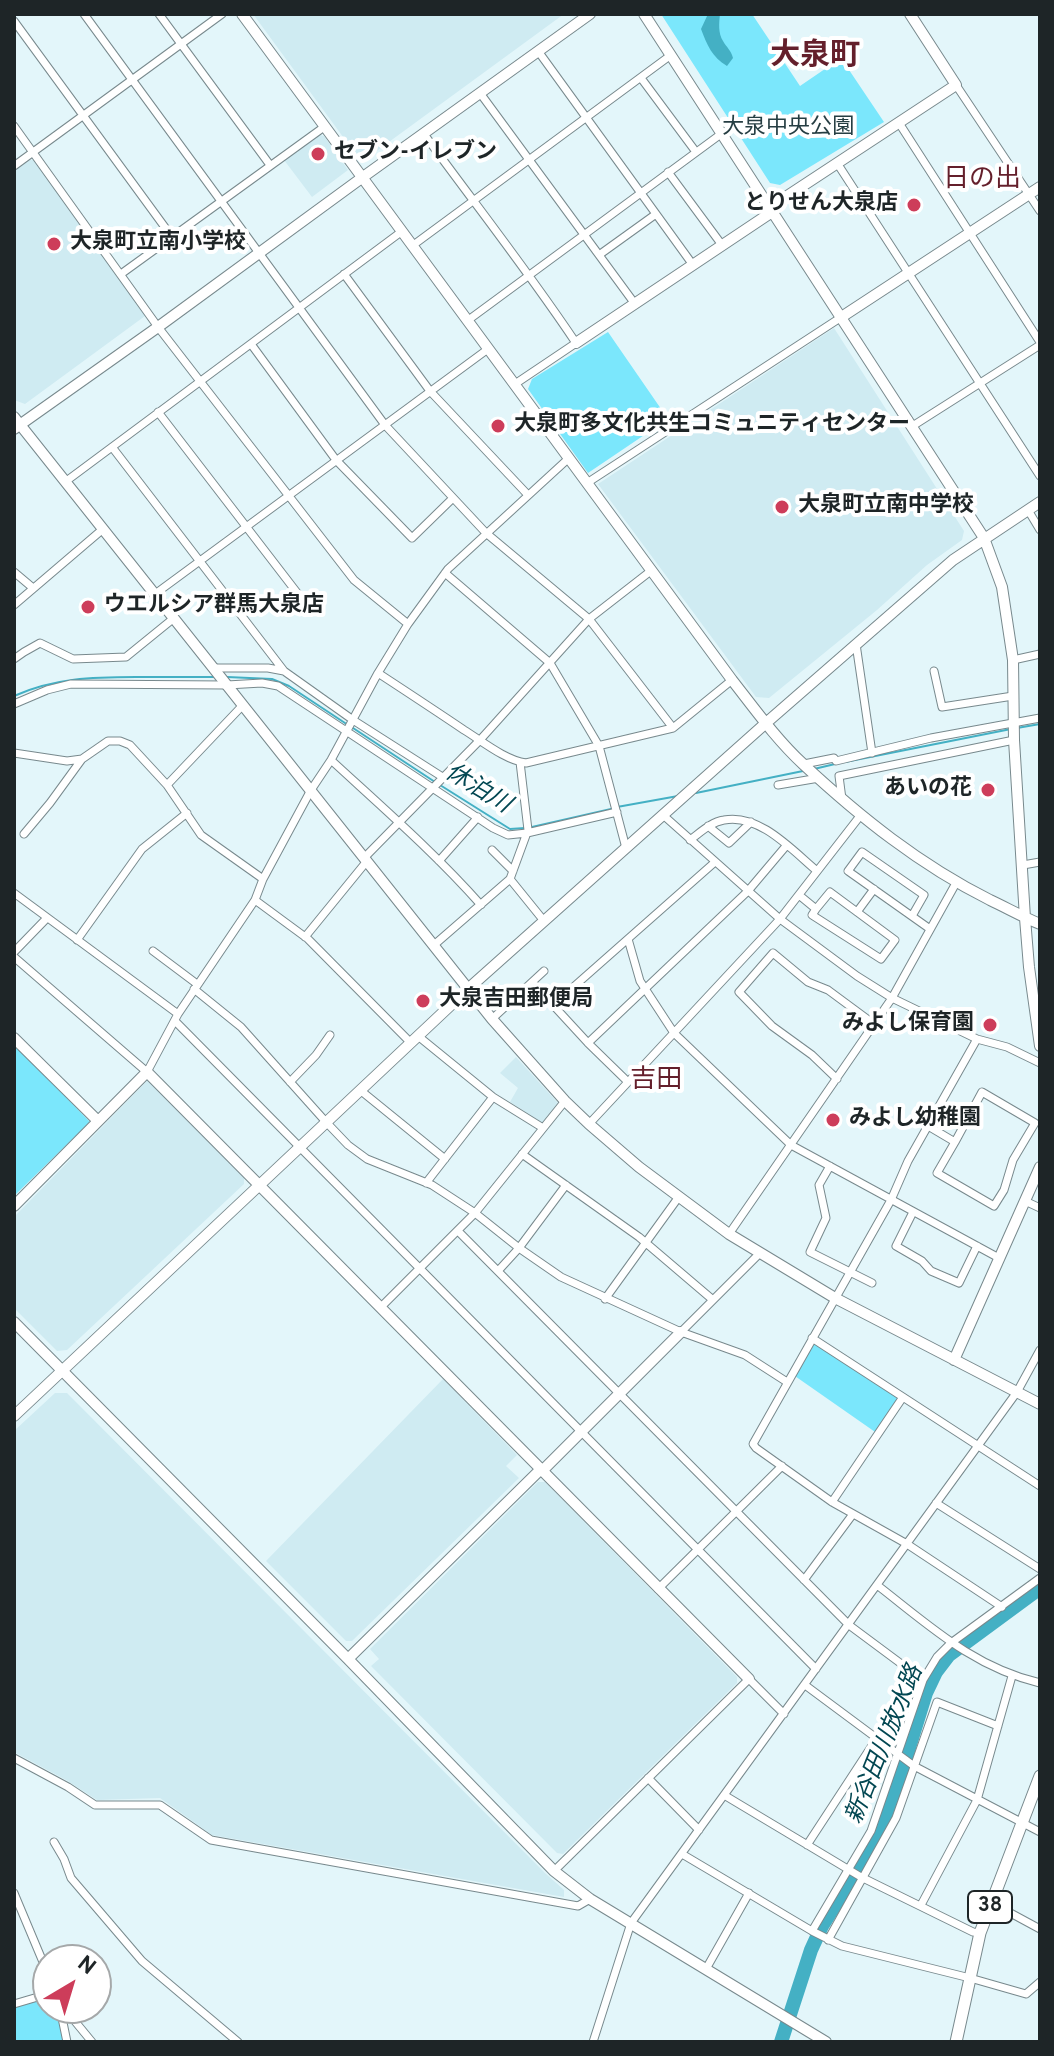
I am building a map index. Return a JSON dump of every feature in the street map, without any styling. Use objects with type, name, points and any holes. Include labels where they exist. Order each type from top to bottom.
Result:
[{"type":"main road","name":"38","points":[[956,2042],[980,1933],[1040,1776]]},
{"type":"street","points":[[84,14],[385,425],[486,533],[589,619],[673,728]]},
{"type":"street","points":[[159,14],[270,165]]},
{"type":"street","points":[[14,166],[222,14]]},
{"type":"street","points":[[242,14],[766,723],[860,816],[910,853],[956,883],[1040,924]]},
{"type":"street","points":[[590,14],[158,327],[16,424],[492,1019],[589,1124],[678,1198],[759,1254],[835,1298],[1040,1404]]},
{"type":"street","points":[[644,14],[984,538],[1002,587],[1013,660],[1025,918],[1040,1046]]},
{"type":"street","points":[[910,14],[1040,211]]},
{"type":"street","points":[[14,21],[172,237]]},
{"type":"street","points":[[538,51],[693,265]]},
{"type":"street","points":[[412,246],[671,55]]},
{"type":"street","points":[[641,78],[696,152]]},
{"type":"street","points":[[515,384],[956,85]]},
{"type":"street","points":[[480,93],[635,304]]},
{"type":"street","points":[[899,123],[1040,343],[911,427]]},
{"type":"street","points":[[14,126],[158,327],[354,580],[408,624]]},
{"type":"street","points":[[121,274],[324,127]]},
{"type":"street","points":[[424,134],[529,274],[576,343]]},
{"type":"street","points":[[467,321],[721,134]]},
{"type":"street","points":[[837,163],[1040,476]]},
{"type":"street","points":[[668,172],[722,245]]},
{"type":"street","points":[[587,483],[1040,187]]},
{"type":"street","points":[[599,255],[656,214]]},
{"type":"street","points":[[65,482],[401,232]]},
{"type":"street","points":[[344,274],[430,391],[528,495]]},
{"type":"street","points":[[251,344],[336,460],[412,538],[453,498]]},
{"type":"street","points":[[155,594],[488,349]]},
{"type":"street","points":[[158,412],[308,607]]},
{"type":"street","points":[[112,447],[284,671],[350,726],[434,788],[508,835],[616,808]]},
{"type":"street","points":[[14,1206],[147,1072],[176,1018],[255,900],[311,790],[331,760],[378,673],[445,573],[569,458]]},
{"type":"street","points":[[14,1416],[469,988],[766,723],[953,560],[1040,502]]},
{"type":"street","points":[[1028,510],[1040,530]]},
{"type":"street","points":[[14,604],[103,529]]},
{"type":"street","points":[[305,937],[366,859],[480,740],[589,619],[652,570]]},
{"type":"street","points":[[14,572],[33,588]]},
{"type":"street","points":[[445,573],[550,663],[599,746],[626,848]]},
{"type":"street","points":[[14,659],[40,643],[73,659],[126,657],[174,618]]},
{"type":"street","points":[[856,644],[872,753]]},
{"type":"street","points":[[1013,660],[1040,654]]},
{"type":"street","points":[[14,704],[71,684],[220,676],[268,668],[284,671]]},
{"type":"street","points":[[934,671],[942,707],[1013,696]]},
{"type":"street","points":[[378,673],[480,740],[526,763],[673,728],[732,680]]},
{"type":"street","points":[[220,676],[278,686],[443,779]]},
{"type":"street","points":[[167,785],[243,705]]},
{"type":"street","points":[[842,799],[839,776],[1014,732],[1040,718]]},
{"type":"street","points":[[778,785],[812,771],[931,738],[1014,732]]},
{"type":"street","points":[[24,834],[82,759],[108,741],[120,741],[130,745],[167,785],[201,835],[263,879]]},
{"type":"street","points":[[14,753],[67,761],[82,759]]},
{"type":"street","points":[[331,760],[439,861],[481,905]]},
{"type":"street","points":[[434,945],[512,875],[527,832],[520,762]]},
{"type":"street","points":[[77,940],[142,849],[187,813]]},
{"type":"street","points":[[663,815],[780,919],[857,976],[892,998],[977,1039],[1007,1047],[1040,1063]]},
{"type":"street","points":[[589,1124],[780,919],[860,816]]},
{"type":"street","points":[[439,861],[478,817]]},
{"type":"street","points":[[690,840],[708,826],[724,820],[743,819],[761,825],[817,871]]},
{"type":"street","points":[[708,826],[729,843],[751,822]]},
{"type":"street","points":[[588,1043],[748,891],[786,846]]},
{"type":"street","points":[[492,850],[544,921]]},
{"type":"street","points":[[912,916],[924,895],[862,852],[848,871],[930,929]]},
{"type":"street","points":[[553,1005],[715,862]]},
{"type":"street","points":[[1023,865],[1040,862]]},
{"type":"street","points":[[729,1234],[892,998],[956,883]]},
{"type":"street","points":[[857,912],[874,889]]},
{"type":"street","points":[[830,892],[895,940],[881,959],[812,915],[816,909],[830,892]]},
{"type":"street","points":[[14,893],[176,1018],[299,1148],[816,1669]]},
{"type":"street","points":[[799,895],[816,909]]},
{"type":"street","points":[[255,900],[305,937],[414,1039],[493,1097],[543,1128]]},
{"type":"street","points":[[47,918],[14,954],[147,1072],[784,1714]]},
{"type":"street","points":[[628,939],[640,981],[674,1033],[791,1145],[999,1258]]},
{"type":"street","points":[[153,951],[241,1027],[326,1122],[367,1159],[426,1183],[475,1213],[561,1277],[681,1332],[745,1355],[787,1382]]},
{"type":"street","points":[[837,1079],[812,1055],[772,1026],[739,992],[773,953],[808,982],[828,990],[874,1024]]},
{"type":"street","points":[[492,1019],[544,971]]},
{"type":"street","points":[[532,982],[628,1082]]},
{"type":"street","points":[[290,1082],[330,1035]]},
{"type":"street","points":[[14,1038],[98,1121]]},
{"type":"street","points":[[977,1039],[908,1161],[891,1200],[753,1444],[832,1502],[907,1544],[1002,1607]]},
{"type":"street","points":[[360,1090],[445,1159]]},
{"type":"street","points":[[982,1092],[1035,1123],[1013,1160],[1004,1190],[994,1206],[937,1173],[955,1142],[982,1092]]},
{"type":"street","points":[[426,1183],[493,1097]]},
{"type":"street","points":[[380,1308],[475,1213],[565,1101]]},
{"type":"street","points":[[928,1126],[955,1142]]},
{"type":"street","points":[[522,1154],[645,1242],[713,1300]]},
{"type":"street","points":[[830,1166],[819,1185],[826,1218],[810,1252],[872,1283]]},
{"type":"street","points":[[954,1360],[1040,1167]]},
{"type":"street","points":[[498,1271],[566,1185]]},
{"type":"street","points":[[605,1299],[678,1198]]},
{"type":"street","points":[[1025,1201],[1040,1208]]},
{"type":"street","points":[[913,1212],[896,1246],[922,1261],[931,1271],[959,1283],[977,1246]]},
{"type":"street","points":[[458,1231],[849,1625],[923,1680]]},
{"type":"street","points":[[348,1659],[759,1254]]},
{"type":"street","points":[[14,1322],[554,1871],[590,1899],[826,2042]]},
{"type":"street","points":[[812,1338],[1040,1486]]},
{"type":"street","points":[[593,2042],[631,1923],[1017,1392],[1040,1350]]},
{"type":"street","points":[[832,1502],[903,1397]]},
{"type":"street","points":[[658,1589],[782,1466]]},
{"type":"street","points":[[936,1503],[1040,1569]]},
{"type":"street","points":[[804,1580],[853,1514]]},
{"type":"street","points":[[813,1931],[876,1818],[923,1680],[937,1657],[951,1643],[1040,1578]]},
{"type":"street","points":[[877,1585],[967,1653],[1012,1676],[1040,1683]]},
{"type":"street","points":[[921,1905],[977,1800],[1012,1676]]},
{"type":"street","points":[[554,1871],[749,1679]]},
{"type":"street","points":[[805,1685],[913,1765],[1040,1832]]},
{"type":"street","points":[[826,1939],[896,1818],[937,1702],[998,1726]]},
{"type":"street","points":[[807,1845],[877,1738]]},
{"type":"street","points":[[14,1758],[95,1805],[160,1805],[211,1840],[578,1906],[590,1899]]},
{"type":"street","points":[[648,1778],[699,1830]]},
{"type":"street","points":[[724,1795],[862,1878],[980,1933]]},
{"type":"street","points":[[54,1842],[71,1878],[142,1961],[238,2042]]},
{"type":"street","points":[[682,1854],[826,1939],[848,1948],[1026,1994],[1040,1982]]},
{"type":"street","points":[[14,1893],[35,1944]]},
{"type":"street","points":[[706,1969],[749,1893]]},
{"type":"street","points":[[992,1903],[1038,1924]]},
{"type":"street","points":[[76,2024],[92,2042]]},
{"type":"shaded area","points":[[253,14],[564,14],[367,158],[357,156]]},
{"type":"shaded area","points":[[708,14],[720,14],[720,35],[733,58],[727,66],[717,59],[701,29]]},
{"type":"shaded area","points":[[320,135],[324,136],[348,170],[312,197],[284,160]]},
{"type":"shaded area","name":"大泉町立南小学校","points":[[35,160],[145,316],[25,404],[14,400],[14,171]]},
{"type":"shaded area","name":"大泉町立南中学校","points":[[834,328],[964,531],[962,540],[927,565],[769,698],[756,697],[598,484]]},
{"type":"shaded area","points":[[516,1057],[558,1103],[544,1122],[510,1102],[518,1088],[500,1073]]},
{"type":"shaded area","points":[[148,1080],[244,1178],[244,1184],[67,1350],[57,1351],[14,1308],[14,1217]]},
{"type":"shaded area","points":[[443,1379],[517,1455],[506,1466],[519,1478],[352,1641],[346,1641],[266,1561]]},
{"type":"shaded area","points":[[55,1393],[67,1393],[564,1890],[564,1897],[212,1835],[160,1798],[97,1800],[14,1752],[14,1431]]},
{"type":"shaded area","points":[[538,1482],[545,1482],[737,1677],[737,1683],[563,1854],[557,1853],[371,1666],[379,1659],[370,1649]]},
{"type":"green space","name":"大泉中央公園","points":[[661,14],[752,14],[800,86],[841,58],[884,122],[780,185],[770,183]]},
{"type":"green space","points":[[608,332],[668,419],[588,473],[528,389],[532,379]]},
{"type":"green space","points":[[14,1044],[90,1122],[14,1196]]},
{"type":"green space","points":[[812,1338],[903,1397],[878,1434],[792,1374]]},
{"type":"green space","points":[[32,2002],[32,2024],[60,2024],[65,2042],[14,2042],[14,2007]]},
{"type":"waterway","name":"休泊川","points":[[14,696],[44,685],[89,678],[217,677]]},
{"type":"waterway","name":"休泊川","points":[[227,677],[272,679],[289,686],[348,725]]},
{"type":"waterway","name":"休泊川","points":[[1017,728],[1040,724]]},
{"type":"waterway","name":"休泊川","points":[[353,728],[435,782]]},
{"type":"waterway","name":"休泊川","points":[[845,762],[1011,729]]},
{"type":"waterway","name":"休泊川","points":[[814,769],[835,764]]},
{"type":"waterway","name":"休泊川","points":[[696,793],[803,771]]},
{"type":"waterway","name":"休泊川","points":[[440,785],[510,829],[525,828]]},
{"type":"waterway","name":"休泊川","points":[[617,807],[678,796]]},
{"type":"waterway","name":"休泊川","points":[[532,827],[611,809]]},
{"type":"waterway","name":"新谷田川放水路","points":[[781,2042],[822,1926],[882,1824],[936,1672],[949,1655],[1040,1588]]},
{"type":"place","name":"セブン-イレブン","points":[[318,154]]},
{"type":"place","name":"とりせん大泉店","points":[[914,205]]},
{"type":"place","name":"大泉町立南小学校","points":[[54,244]]},
{"type":"place","name":"大泉町多文化共生コミュニティセンター","points":[[498,426]]},
{"type":"place","name":"大泉町立南中学校","points":[[782,507]]},
{"type":"place","name":"ウエルシア群馬大泉店","points":[[88,607]]},
{"type":"place","name":"あいの花","points":[[988,790]]},
{"type":"place","name":"大泉吉田郵便局","points":[[423,1001]]},
{"type":"place","name":"みよし保育園","points":[[990,1025]]},
{"type":"place","name":"みよし幼稚園","points":[[833,1120]]},
{"type":"district","name":"大泉町","points":[[815,58]]},
{"type":"district","name":"日の出","points":[[982,181]]},
{"type":"district","name":"吉田","points":[[656,1082]]}]
